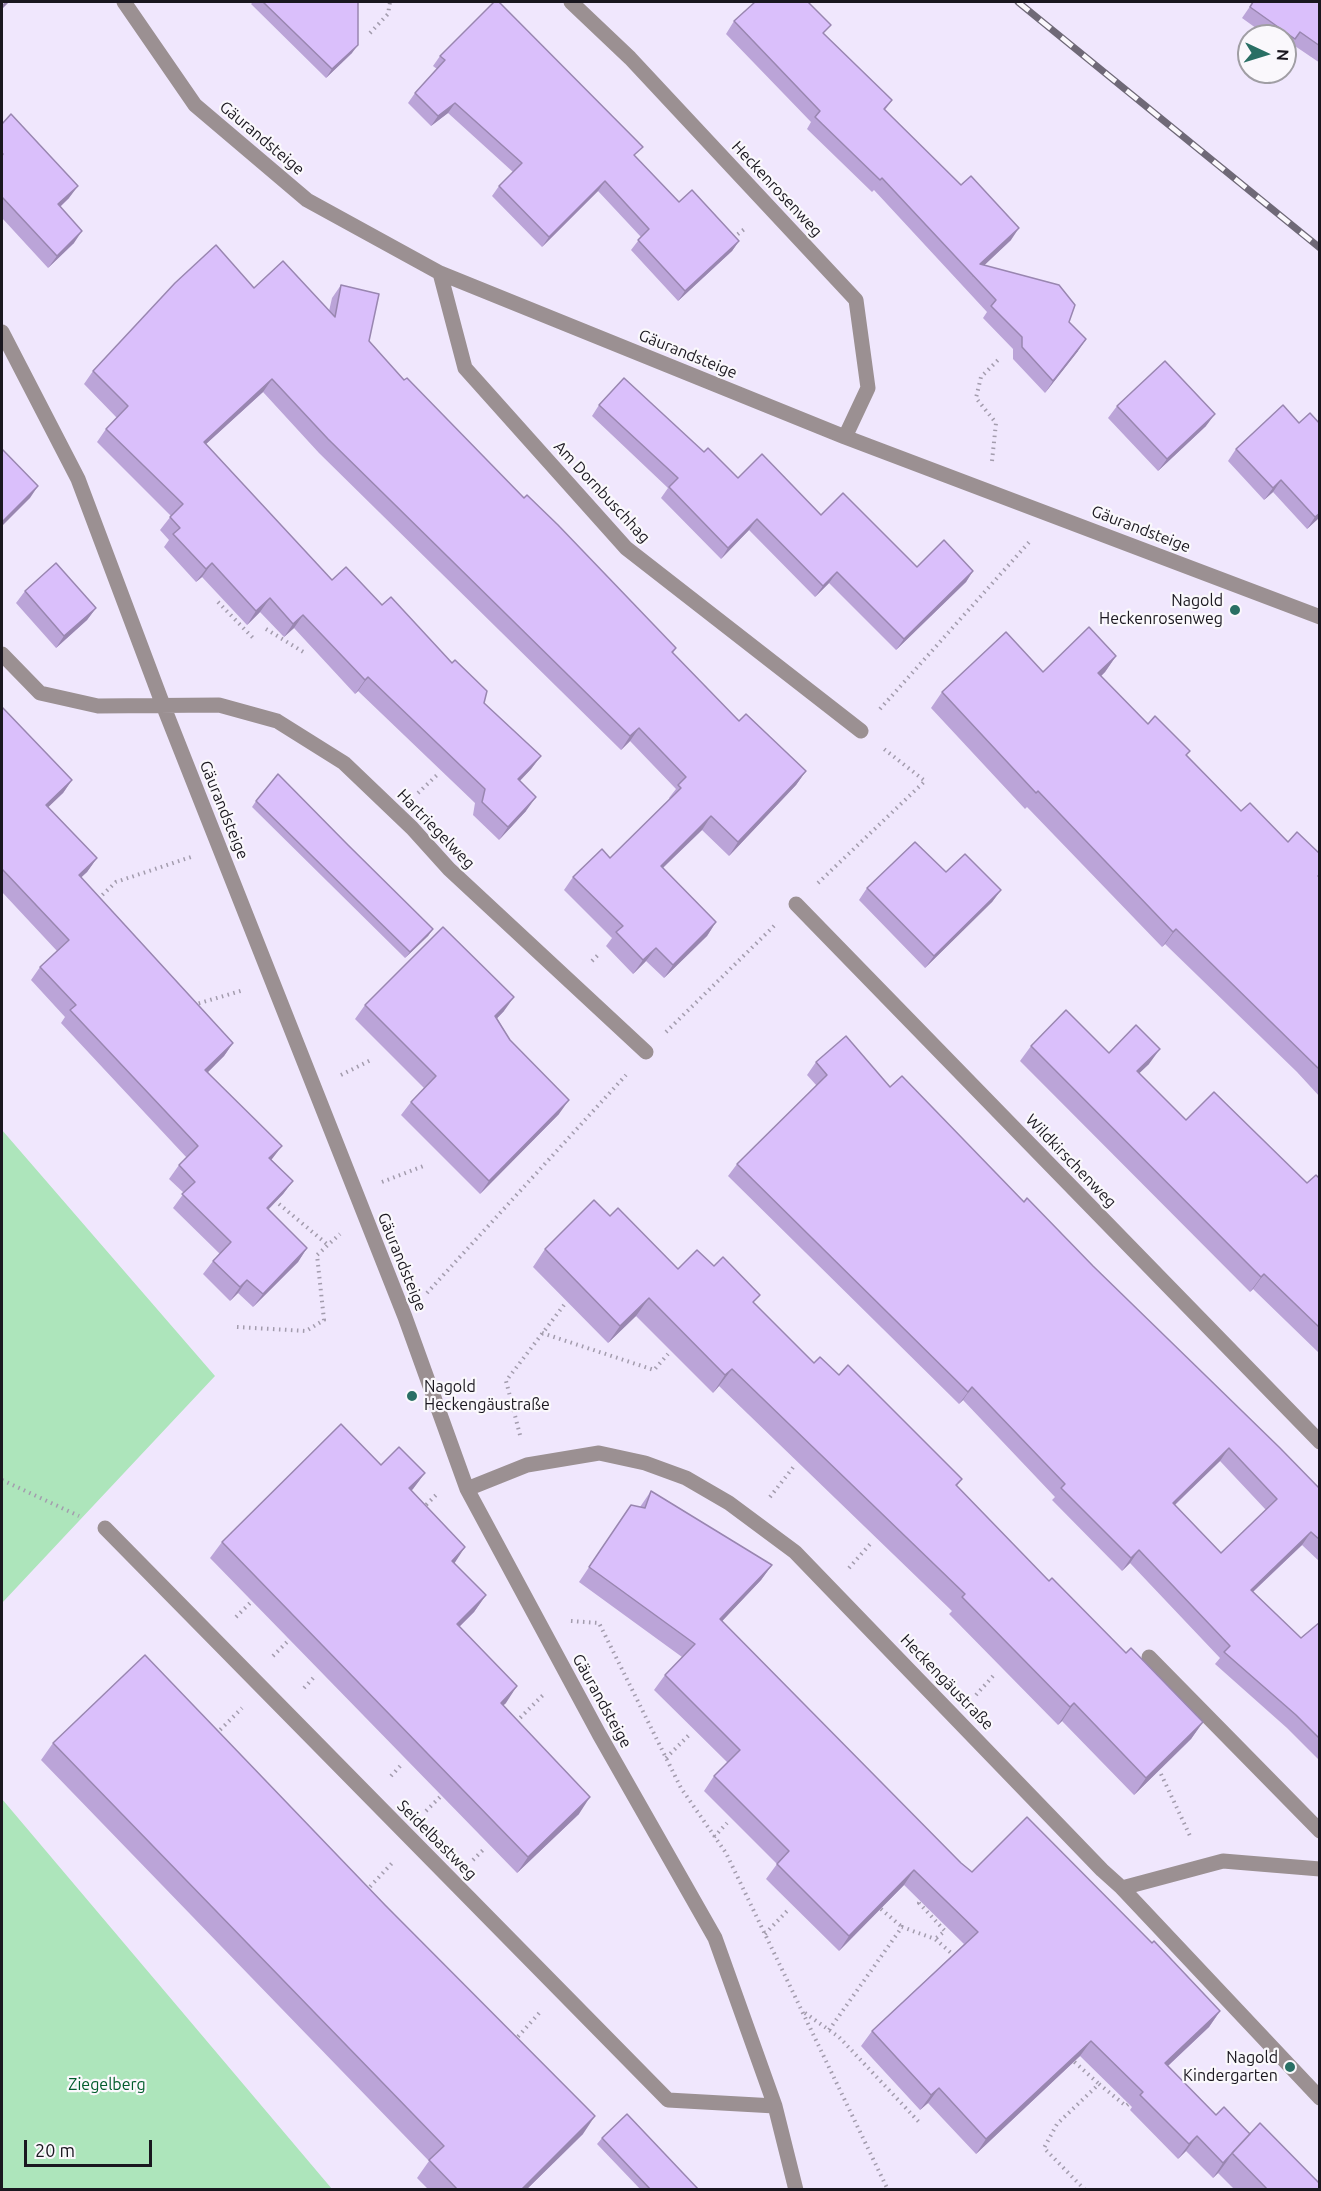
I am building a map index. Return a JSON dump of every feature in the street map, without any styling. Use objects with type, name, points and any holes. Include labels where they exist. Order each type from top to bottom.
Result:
[{"type":"street","name":"Gäurandsteige","points":[[124,2],[195,105],[307,200],[440,273],[845,437],[1320,616]]},
{"type":"street","name":"Heckenrosenweg","points":[[571,2],[630,58],[856,300],[868,388],[845,437]]},
{"type":"street","name":"Am Dornbuschhag","points":[[440,273],[465,368],[626,548],[861,731]]},
{"type":"street","name":"Gäurandsteige","points":[[2,333],[78,479],[163,705],[316,1087],[363,1214],[405,1317],[467,1489],[566,1672],[715,1938],[775,2106],[796,2190]]},
{"type":"street","name":"Hartriegelweg","points":[[2,654],[40,693],[98,706],[219,705],[277,721],[344,763],[412,828],[448,869],[646,1052]]},
{"type":"street","name":"Wildkirschenweg","points":[[796,904],[1320,1442]]},
{"type":"street","name":"Heckengäustraße","points":[[467,1489],[527,1465],[599,1453],[645,1462],[686,1478],[753,1520],[795,1552],[1122,1888],[1320,2098]]},
{"type":"street","name":"Seidelbastweg","points":[[105,1528],[668,2100],[775,2106]]},
{"type":"street","points":[[1149,1658],[1320,1831]]},
{"type":"street","points":[[1122,1888],[1223,1861],[1320,1869]]},
{"type":"path","points":[[370,33],[388,14],[390,2]]},
{"type":"path","points":[[729,233],[734,239]]},
{"type":"path","points":[[988,491],[996,423],[976,398],[981,377],[1000,358]]},
{"type":"path","points":[[925,781],[861,731],[1053,515]]},
{"type":"path","points":[[218,602],[255,640]]},
{"type":"path","points":[[266,629],[305,653]]},
{"type":"path","points":[[91,905],[116,882],[220,847]]},
{"type":"path","points":[[189,1006],[273,982]]},
{"type":"path","points":[[405,1317],[646,1052]]},
{"type":"path","points":[[316,1087],[373,1059]]},
{"type":"path","points":[[356,1192],[426,1165]]},
{"type":"path","points":[[279,1204],[328,1245]]},
{"type":"path","points":[[237,1327],[306,1330],[324,1320],[317,1255],[363,1214]]},
{"type":"path","points":[[527,1465],[506,1381],[564,1305]]},
{"type":"path","points":[[542,1333],[654,1370],[668,1354]]},
{"type":"path","points":[[753,1520],[795,1465]]},
{"type":"path","points":[[418,1513],[460,1471]]},
{"type":"path","points":[[2,1480],[105,1528]]},
{"type":"path","points":[[537,1619],[599,1623],[681,1788],[726,1853],[805,2013],[888,2190]]},
{"type":"path","points":[[209,1742],[302,1628]]},
{"type":"path","points":[[515,1723],[566,1672]]},
{"type":"path","points":[[666,1758],[690,1734]]},
{"type":"path","points":[[1161,1774],[1203,1866]]},
{"type":"path","points":[[361,1895],[447,1791]]},
{"type":"path","points":[[714,1837],[727,1823]]},
{"type":"path","points":[[926,1895],[919,1903],[945,1931],[935,1939]]},
{"type":"path","points":[[881,1909],[902,1927],[935,1939],[961,1962]]},
{"type":"path","points":[[765,1934],[788,1910]]},
{"type":"path","points":[[829,2030],[902,1927]]},
{"type":"path","points":[[506,2049],[560,1990]]},
{"type":"path","points":[[805,2013],[839,2037],[919,2122]]},
{"type":"path","points":[[1064,2053],[1126,2106],[1134,2099]]},
{"type":"path","points":[[1085,2190],[1044,2148],[1057,2124],[1099,2084]]},
{"type":"green space","points":[[2,1130],[215,1376],[2,1603]]},
{"type":"green space","name":"Ziegelberg","points":[[2,1799],[332,2189],[2,2189]]},
{"type":"building","points":[[263,2],[358,2],[358,45],[332,69]]},
{"type":"building","points":[[494,2],[499,2],[643,147],[634,155],[679,202],[692,190],[739,241],[685,291],[638,240],[649,229],[605,181],[549,237],[499,186],[522,163],[455,103],[438,116],[415,93],[445,60],[440,56]]},
{"type":"building","points":[[755,2],[808,2],[831,25],[823,33],[892,100],[884,109],[961,185],[971,176],[1019,228],[980,264],[1059,285],[1075,305],[1069,322],[1086,339],[1053,381],[1022,347],[1022,337],[991,306],[996,300],[882,178],[880,180],[815,117],[820,111],[734,21]]},
{"type":"building","points":[[1253,2],[1320,2],[1320,46],[1300,32],[1297,36],[1297,24],[1274,24],[1250,7]]},
{"type":"building","points":[[11,114],[78,186],[58,204],[82,231],[57,256],[2,197],[2,124]]},
{"type":"building","points":[[216,245],[254,288],[283,261],[335,317],[341,285],[379,294],[369,341],[404,380],[407,378],[524,498],[527,495],[558,525],[676,648],[672,652],[739,721],[746,714],[806,771],[738,842],[711,816],[661,866],[716,922],[673,965],[656,948],[643,960],[616,932],[623,926],[573,877],[602,849],[610,858],[681,788],[678,785],[686,777],[639,728],[630,736],[328,439],[272,379],[204,442],[332,580],[346,567],[382,605],[391,597],[452,663],[455,660],[487,691],[484,703],[541,756],[518,779],[536,797],[508,827],[482,802],[485,789],[368,677],[365,680],[303,615],[293,624],[270,598],[256,611],[212,563],[206,569],[173,534],[180,528],[170,517],[183,504],[106,429],[128,406],[93,371],[175,283]]},
{"type":"building","points":[[1165,361],[1215,414],[1167,459],[1117,406]]},
{"type":"building","points":[[624,378],[704,452],[708,448],[738,478],[762,454],[821,515],[843,493],[917,567],[944,540],[973,571],[904,639],[837,572],[823,586],[757,519],[728,548],[669,487],[678,478],[599,405]]},
{"type":"building","points":[[1283,405],[1299,423],[1310,413],[1320,424],[1320,513],[1315,517],[1281,480],[1273,488],[1236,449]]},
{"type":"building","points":[[2,449],[38,486],[2,522]]},
{"type":"building","points":[[56,563],[96,608],[64,636],[25,591]]},
{"type":"building","points":[[1089,627],[1116,656],[1098,673],[1148,724],[1155,716],[1190,751],[1186,755],[1241,811],[1250,803],[1288,842],[1297,832],[1320,854],[1320,874],[1318,876],[1320,877],[1320,1070],[1176,929],[1173,932],[1038,791],[1036,793],[942,692],[1006,632],[1043,672]]},
{"type":"building","points":[[2,707],[72,780],[46,805],[97,858],[79,875],[233,1043],[205,1070],[282,1146],[269,1158],[293,1181],[267,1208],[307,1248],[263,1294],[247,1280],[240,1287],[213,1261],[231,1242],[182,1194],[195,1182],[179,1165],[198,1146],[70,1010],[76,1005],[40,967],[69,940],[2,869]]},
{"type":"building","points":[[278,774],[433,929],[410,952],[256,801]]},
{"type":"building","points":[[915,842],[946,872],[965,854],[1001,890],[934,956],[867,888]]},
{"type":"building","points":[[443,927],[514,997],[495,1016],[510,1040],[569,1100],[489,1181],[411,1102],[436,1076],[365,1005]]},
{"type":"building","points":[[1066,1010],[1109,1053],[1136,1025],[1160,1049],[1137,1071],[1186,1120],[1214,1092],[1307,1183],[1316,1175],[1320,1179],[1320,1328],[1264,1274],[1261,1277],[1031,1046]]},
{"type":"building","points":[[846,1036],[890,1087],[902,1076],[1024,1202],[1027,1198],[1320,1489],[1320,1540],[1311,1532],[1251,1590],[1301,1638],[1320,1622],[1320,1739],[1224,1652],[1230,1646],[1139,1550],[1131,1558],[1061,1488],[1065,1484],[972,1387],[968,1392],[737,1164],[827,1075],[816,1062]],"holes":[[[1229,1448],[1277,1499],[1221,1553],[1173,1503]]]},
{"type":"building","points":[[594,1200],[610,1216],[618,1208],[678,1269],[697,1250],[714,1266],[723,1257],[760,1295],[753,1302],[814,1363],[820,1357],[839,1375],[848,1365],[962,1479],[956,1485],[1049,1581],[1052,1578],[1126,1653],[1131,1648],[1203,1722],[1146,1778],[1074,1703],[1070,1707],[962,1597],[965,1594],[732,1369],[725,1375],[649,1298],[620,1326],[545,1249]]},
{"type":"building","points":[[341,1424],[381,1465],[399,1447],[425,1473],[409,1488],[465,1547],[452,1561],[486,1595],[457,1624],[517,1686],[501,1703],[590,1797],[528,1857],[222,1542]]},
{"type":"building","points":[[651,1491],[772,1565],[720,1619],[961,1863],[972,1872],[1027,1817],[1152,1943],[1154,1941],[1220,2011],[1165,2063],[1216,2115],[1224,2107],[1250,2134],[1223,2163],[1197,2136],[1189,2144],[1140,2095],[1143,2092],[1091,2041],[986,2139],[939,2088],[931,2095],[872,2031],[978,1932],[914,1870],[849,1936],[777,1864],[789,1851],[714,1776],[740,1750],[665,1675],[695,1644],[589,1567],[631,1505],[645,1508]]},
{"type":"building","points":[[145,1655],[385,1905],[595,2116],[521,2190],[458,2190],[429,2160],[444,2146],[53,1743]]},
{"type":"building","points":[[627,2114],[699,2190],[651,2190],[602,2138]]},
{"type":"building","points":[[1260,2123],[1320,2184],[1320,2190],[1268,2190],[1232,2153]]},
{"type":"railway","points":[[1018,2],[1320,248]]},
{"type":"place","name":"Nagold Heckenrosenweg","points":[[1235,610]]},
{"type":"place","name":"Nagold Heckengäustraße","points":[[412,1396]]},
{"type":"place","name":"Nagold Kindergarten","points":[[1290,2067]]}]
